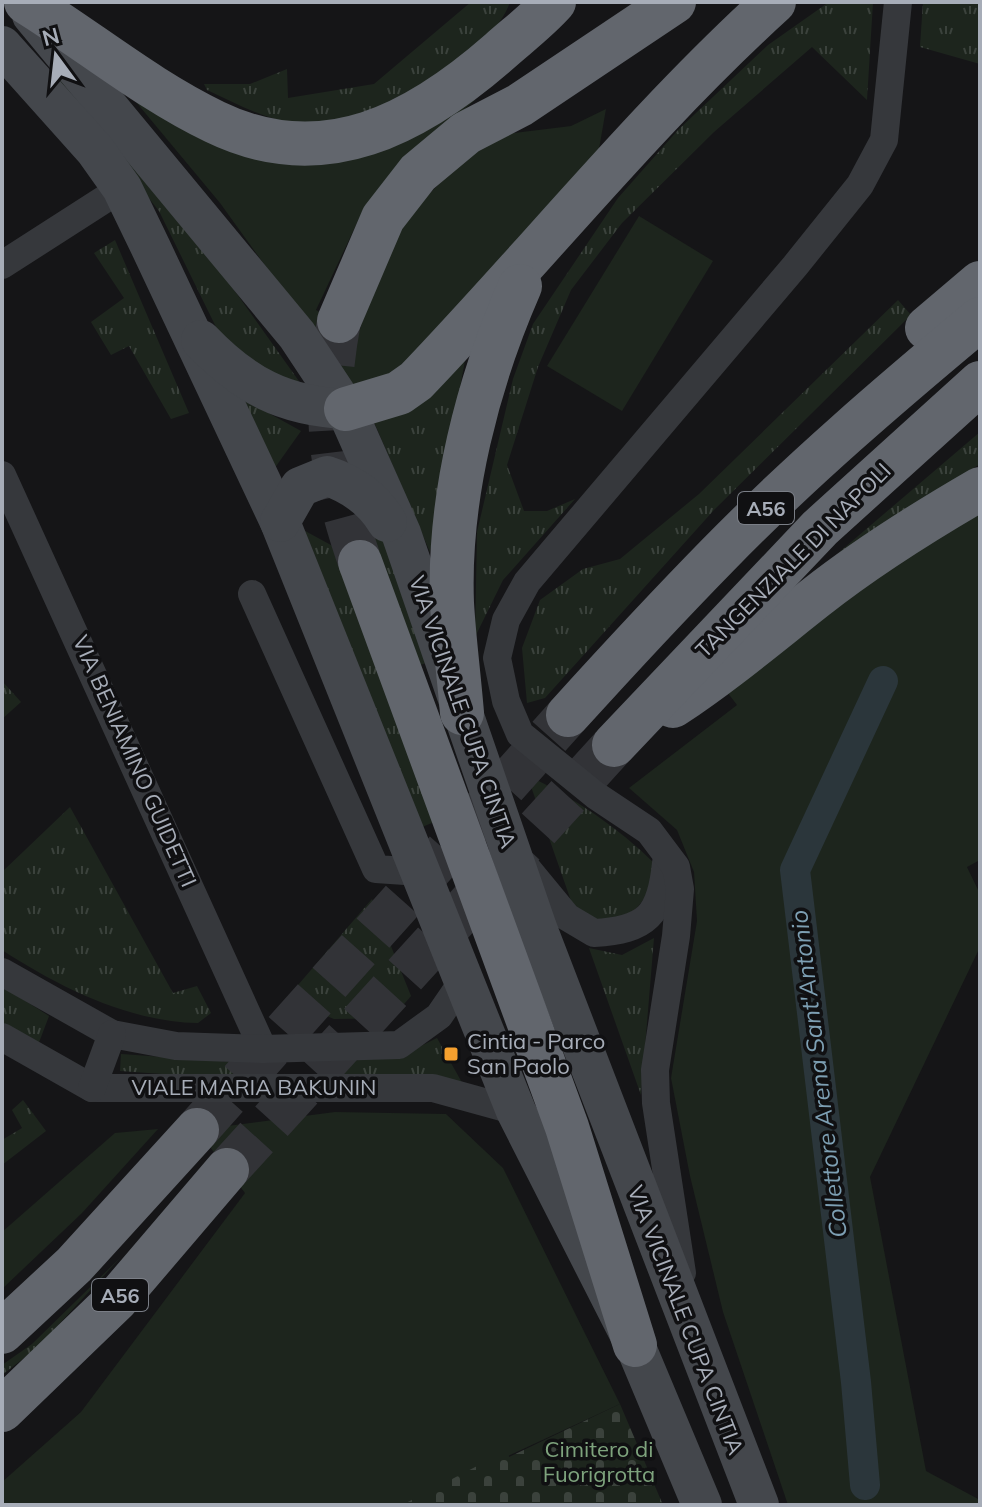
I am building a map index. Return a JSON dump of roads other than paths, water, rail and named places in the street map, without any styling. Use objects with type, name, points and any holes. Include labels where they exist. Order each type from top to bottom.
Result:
[{"type":"highway","points":[[23,2],[157,89],[217,123],[267,140],[297,143],[351,139],[414,117],[468,79],[551,5]]},
{"type":"highway","points":[[466,133],[520,105],[674,2]]},
{"type":"highway","points":[[346,409],[399,393],[416,381],[708,64],[774,2]]},
{"type":"highway","points":[[339,321],[391,205],[418,173],[491,110],[551,5]]},
{"type":"highway","points":[[462,713],[452,601],[462,482],[473,426],[498,336],[535,253]]},
{"type":"highway","points":[[633,644],[704,543],[779,457],[980,283]]},
{"type":"highway","name":"A56","points":[[568,715],[633,644],[788,487],[880,402],[980,319]]},
{"type":"highway","name":"TANGENZIALE DI NAPOLI","points":[[980,383],[820,528],[614,745],[726,671],[817,597],[887,546],[980,489]]},
{"type":"highway","points":[[360,562],[567,1127],[635,1345]]},
{"type":"highway","name":"A56","points":[[2,1332],[74,1265],[197,1130]]},
{"type":"highway","name":"A56","points":[[2,1410],[116,1300],[227,1170]]},
{"type":"main road","name":"VIA VICINALE CUPA CINTIA","points":[[23,2],[297,335],[346,409],[413,567],[505,839],[691,1334],[759,1505]]},
{"type":"main road","points":[[2,46],[95,150],[122,188],[280,522],[516,1111],[635,1345],[702,1505]]},
{"type":"main road","points":[[184,323],[231,372],[258,387],[311,408],[346,409]]},
{"type":"main road","points":[[280,522],[300,487],[314,478],[327,476],[346,482],[380,510],[413,567]]},
{"type":"street","points":[[691,1334],[656,1103],[655,1070],[680,889],[667,850],[649,831],[595,795],[520,734],[506,701],[497,658],[506,620],[527,582],[860,185],[884,140],[898,2]]},
{"type":"street","points":[[2,265],[122,188]]},
{"type":"street","name":"VIA BENIAMINO GUIDETTI","points":[[2,475],[263,1049]]},
{"type":"street","points":[[252,594],[376,869],[420,872]]},
{"type":"street","points":[[505,839],[559,908],[594,933],[638,925],[655,911],[663,890],[667,850]]},
{"type":"street","name":"VIALE MARIA BAKUNIN","points":[[2,972],[112,1034],[176,1046],[263,1049],[399,1045],[439,1016],[465,978]]},
{"type":"street","points":[[2,1037],[92,1088],[112,1034]]},
{"type":"street","points":[[274,1086],[312,1048]]},
{"type":"street","name":"VIALE MARIA BAKUNIN","points":[[92,1088],[433,1088],[516,1111]]},
{"type":"waterway","name":"Collettore Arena Sant'Antonio","points":[[865,1485],[856,1382],[795,870],[883,681]]},
{"type":"tunnel","points":[[339,321],[331,385],[332,443],[342,501],[360,562]]},
{"type":"tunnel","points":[[197,1130],[568,715]]},
{"type":"tunnel","points":[[227,1170],[614,745]]},
{"type":"place","name":"Cintia - Parco San Paolo","points":[[451,1054]]},
{"type":"park label","name":"Cimitero di Fuorigrotta","points":[[599,1462]]}]
